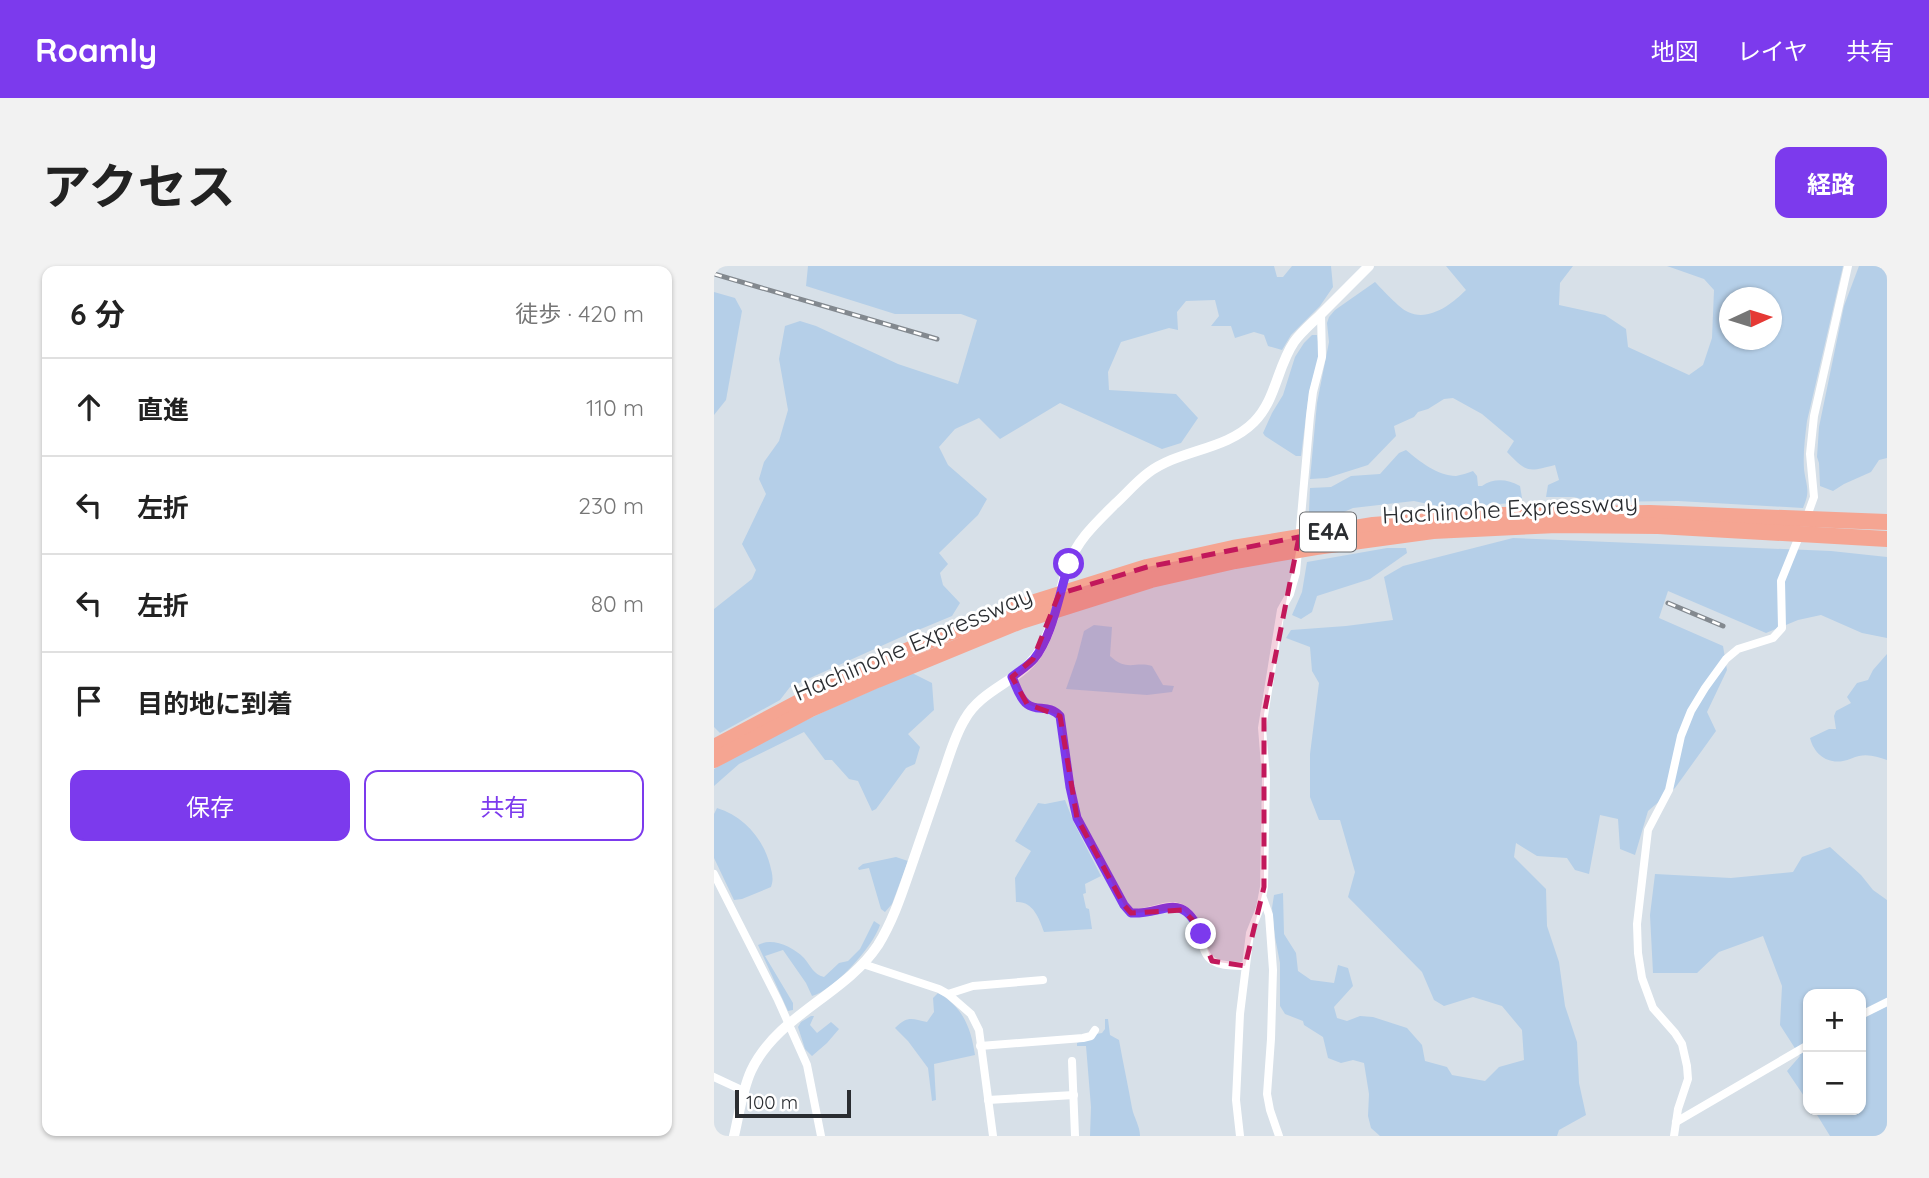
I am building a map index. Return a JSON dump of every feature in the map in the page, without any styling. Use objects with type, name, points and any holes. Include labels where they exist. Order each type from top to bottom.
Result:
[{"type":"highway","name":"Hachinohe Expressway","points":[[714,747],[852,674],[940,636],[1016,608],[1159,564],[1314,534],[1373,525],[1445,519],[1557,513],[1650,513],[1787,526]]},
{"type":"highway","name":"Hachinohe Expressway","points":[[714,760],[811,709],[1021,621],[1152,580],[1236,561],[1373,538],[1433,531],[1558,525],[1818,527],[1887,522]]},
{"type":"highway","name":"Hachinohe Expressway","points":[[1818,527],[1887,539]]},
{"type":"street","points":[[734,1136],[744,1091],[751,1071],[760,1057],[789,1024],[863,964],[878,945],[891,921],[964,720],[974,706],[1033,659],[1041,647],[1075,549],[1081,540],[1151,471],[1220,444],[1251,425],[1268,403],[1293,344],[1369,266]]},
{"type":"street","points":[[1674,1136],[1688,1079],[1687,1066],[1682,1044],[1653,1007],[1642,978],[1637,953],[1637,924],[1648,830],[1669,790],[1681,736],[1691,711],[1705,688],[1726,659],[1738,649],[1773,638],[1782,628],[1781,581],[1814,497],[1810,454],[1814,416],[1848,266]]},
{"type":"street","points":[[1241,1136],[1236,1111],[1240,1014],[1250,933],[1263,898],[1266,777],[1262,728],[1281,610],[1290,594],[1296,573],[1313,392],[1322,357],[1321,314]]},
{"type":"street","points":[[1012,677],[1027,704],[1035,708],[1050,709],[1060,716],[1077,818],[1124,905],[1131,913],[1142,914],[1175,906],[1183,910],[1198,926],[1203,947],[1212,961],[1245,966]]},
{"type":"street","points":[[714,874],[807,1065],[821,1136]]},
{"type":"street","points":[[1263,898],[1269,915],[1273,970],[1267,1094],[1279,1136]]},
{"type":"street","points":[[863,964],[939,989],[971,1014],[979,1030],[993,1136]]},
{"type":"street","points":[[948,994],[973,986],[1043,980]]},
{"type":"street","points":[[1866,1012],[1887,1002]]},
{"type":"street","points":[[980,1046],[1083,1038],[1091,1036],[1095,1030]]},
{"type":"street","points":[[1676,1122],[1803,1048]]},
{"type":"street","points":[[1072,1061],[1075,1136]]},
{"type":"street","points":[[714,1088],[716,1078],[744,1091]]},
{"type":"street","points":[[988,1100],[1074,1095]]},
{"type":"highlighted area","points":[[1299,537],[1264,714],[1264,887],[1245,966],[1212,961],[1198,926],[1183,910],[1131,913],[1124,905],[1077,818],[1060,716],[1027,704],[1012,677],[1033,659],[1059,594],[1147,567]]},
{"type":"shaded area","points":[[808,266],[1274,266],[1277,277],[1283,277],[1292,266],[1331,266],[1333,287],[1320,306],[1291,335],[1282,350],[1268,346],[1264,335],[1254,332],[1235,338],[1231,326],[1211,326],[1219,316],[1215,300],[1186,301],[1177,312],[1178,330],[1169,328],[1121,342],[1108,372],[1109,390],[1176,394],[1198,418],[1181,443],[1162,449],[1060,403],[1000,439],[979,418],[955,429],[939,447],[948,465],[987,499],[978,515],[939,553],[948,564],[940,573],[943,585],[960,603],[952,616],[790,687],[780,700],[720,733],[714,727],[714,609],[752,579],[756,570],[742,544],[766,494],[759,479],[764,462],[779,441],[788,410],[779,359],[785,326],[800,321],[816,326],[898,364],[958,384],[977,320],[961,314],[895,314],[806,286]]},
{"type":"shaded area","points":[[1446,266],[1573,266],[1560,283],[1559,305],[1605,315],[1626,329],[1628,347],[1689,375],[1703,365],[1712,338],[1714,290],[1704,279],[1667,266],[1843,266],[1807,421],[1804,463],[1807,492],[1803,508],[1678,501],[1592,502],[1574,497],[1546,497],[1548,485],[1559,480],[1555,465],[1533,470],[1519,464],[1507,452],[1514,441],[1482,414],[1453,398],[1444,399],[1394,426],[1396,436],[1368,465],[1327,478],[1310,479],[1317,403],[1329,342],[1329,317],[1375,282],[1400,307],[1416,314],[1432,313],[1454,301],[1466,290]]},
{"type":"shaded area","points":[[1859,266],[1887,266],[1887,458],[1879,460],[1871,472],[1833,491],[1820,486],[1817,457],[1819,427],[1844,306]]},
{"type":"shaded area","points":[[714,292],[735,298],[742,311],[726,400],[714,415]]},
{"type":"shaded area","points":[[1312,335],[1317,335],[1320,355],[1309,392],[1301,456],[1296,456],[1263,433],[1283,395],[1295,357]]},
{"type":"shaded area","points":[[1406,450],[1442,473],[1456,476],[1473,471],[1477,476],[1478,486],[1505,481],[1520,486],[1522,498],[1512,503],[1446,508],[1414,501],[1353,508],[1344,512],[1309,512],[1310,488],[1331,487],[1351,476],[1380,474],[1399,453]]},
{"type":"shaded area","points":[[1513,538],[1831,551],[1887,557],[1887,638],[1862,633],[1821,615],[1798,620],[1766,633],[1668,591],[1659,618],[1723,646],[1727,670],[1707,712],[1716,731],[1675,788],[1648,811],[1635,855],[1620,849],[1618,819],[1600,815],[1589,874],[1575,870],[1567,858],[1537,856],[1516,843],[1514,857],[1546,889],[1547,926],[1559,962],[1565,1006],[1577,1042],[1579,1083],[1586,1115],[1559,1130],[1557,1136],[1380,1136],[1371,1128],[1368,1116],[1369,1094],[1364,1063],[1353,1060],[1341,1063],[1328,1058],[1323,1037],[1304,1025],[1303,1021],[1285,1014],[1280,1006],[1280,963],[1272,908],[1274,895],[1283,893],[1284,934],[1296,953],[1298,971],[1311,980],[1334,983],[1338,965],[1348,968],[1353,986],[1334,1007],[1337,1018],[1347,1021],[1360,1016],[1373,1017],[1407,1028],[1422,1045],[1425,1061],[1447,1067],[1452,1075],[1485,1081],[1499,1067],[1524,1060],[1522,1030],[1502,1006],[1473,997],[1444,1006],[1434,1000],[1422,972],[1348,897],[1355,872],[1340,820],[1319,820],[1310,797],[1310,754],[1319,683],[1312,671],[1310,647],[1286,638],[1291,630],[1393,620],[1384,577],[1403,566]]},
{"type":"shaded area","points":[[1387,548],[1406,548],[1407,553],[1370,579],[1317,596],[1312,612],[1301,619],[1292,615],[1302,592],[1307,562]]},
{"type":"shaded area","points":[[1094,625],[1112,627],[1110,656],[1121,664],[1152,666],[1163,685],[1174,686],[1172,692],[1147,695],[1066,689],[1084,631]]},
{"type":"shaded area","points":[[1887,654],[1887,760],[1866,755],[1837,762],[1822,757],[1810,738],[1829,729],[1836,729],[1836,711],[1851,703],[1847,697],[1857,683],[1868,680]]},
{"type":"shaded area","points":[[912,673],[932,683],[934,710],[908,734],[920,747],[915,764],[906,768],[876,809],[872,811],[858,781],[849,779],[832,760],[825,760],[804,732],[739,764],[714,786],[714,769],[738,755],[811,718]]},
{"type":"shaded area","points":[[1065,800],[1101,876],[1085,884],[1086,893],[1083,894],[1092,929],[1044,932],[1031,907],[1016,902],[1015,878],[1031,851],[1015,841],[1038,803]]},
{"type":"shaded area","points":[[717,808],[735,816],[757,837],[770,865],[773,879],[771,887],[734,900],[714,858],[714,814]]},
{"type":"shaded area","points":[[1830,847],[1861,875],[1873,890],[1887,900],[1887,1136],[1830,1136],[1817,1115],[1866,1115],[1866,989],[1803,989],[1803,1095],[1787,1071],[1800,1056],[1780,1025],[1782,986],[1763,936],[1719,952],[1697,973],[1653,973],[1650,915],[1655,874],[1731,878],[1793,872],[1802,857]]},
{"type":"shaded area","points":[[896,857],[908,861],[892,904],[885,912],[881,909],[869,868],[858,868],[863,864]]},
{"type":"shaded area","points":[[874,921],[880,925],[861,956],[841,977],[812,996],[783,950],[765,956],[793,1003],[793,1010],[788,1011],[758,945],[770,942],[788,947],[824,977],[839,963],[848,961],[860,949]]},
{"type":"shaded area","points":[[938,993],[960,1012],[971,1036],[975,1055],[934,1064],[936,1100],[932,1101],[928,1068],[895,1028],[910,1019],[927,1022],[934,1012],[933,998]]},
{"type":"shaded area","points":[[814,1016],[810,1025],[817,1033],[831,1022],[839,1029],[812,1056],[805,1049],[798,1027]]},
{"type":"shaded area","points":[[1105,1019],[1108,1019],[1110,1035],[1119,1040],[1140,1136],[1090,1136],[1091,1107],[1086,1046],[1077,1046],[1077,1043],[1102,1033]]},
{"type":"railway","points":[[714,274],[937,339]]},
{"type":"railway","points":[[1668,603],[1723,626]]},
{"type":"route","points":[[1069,564],[1041,647],[1033,659],[1012,677],[1027,704],[1035,708],[1050,709],[1060,716],[1077,818],[1124,905],[1131,913],[1142,914],[1175,906],[1193,918],[1201,934]]}]
